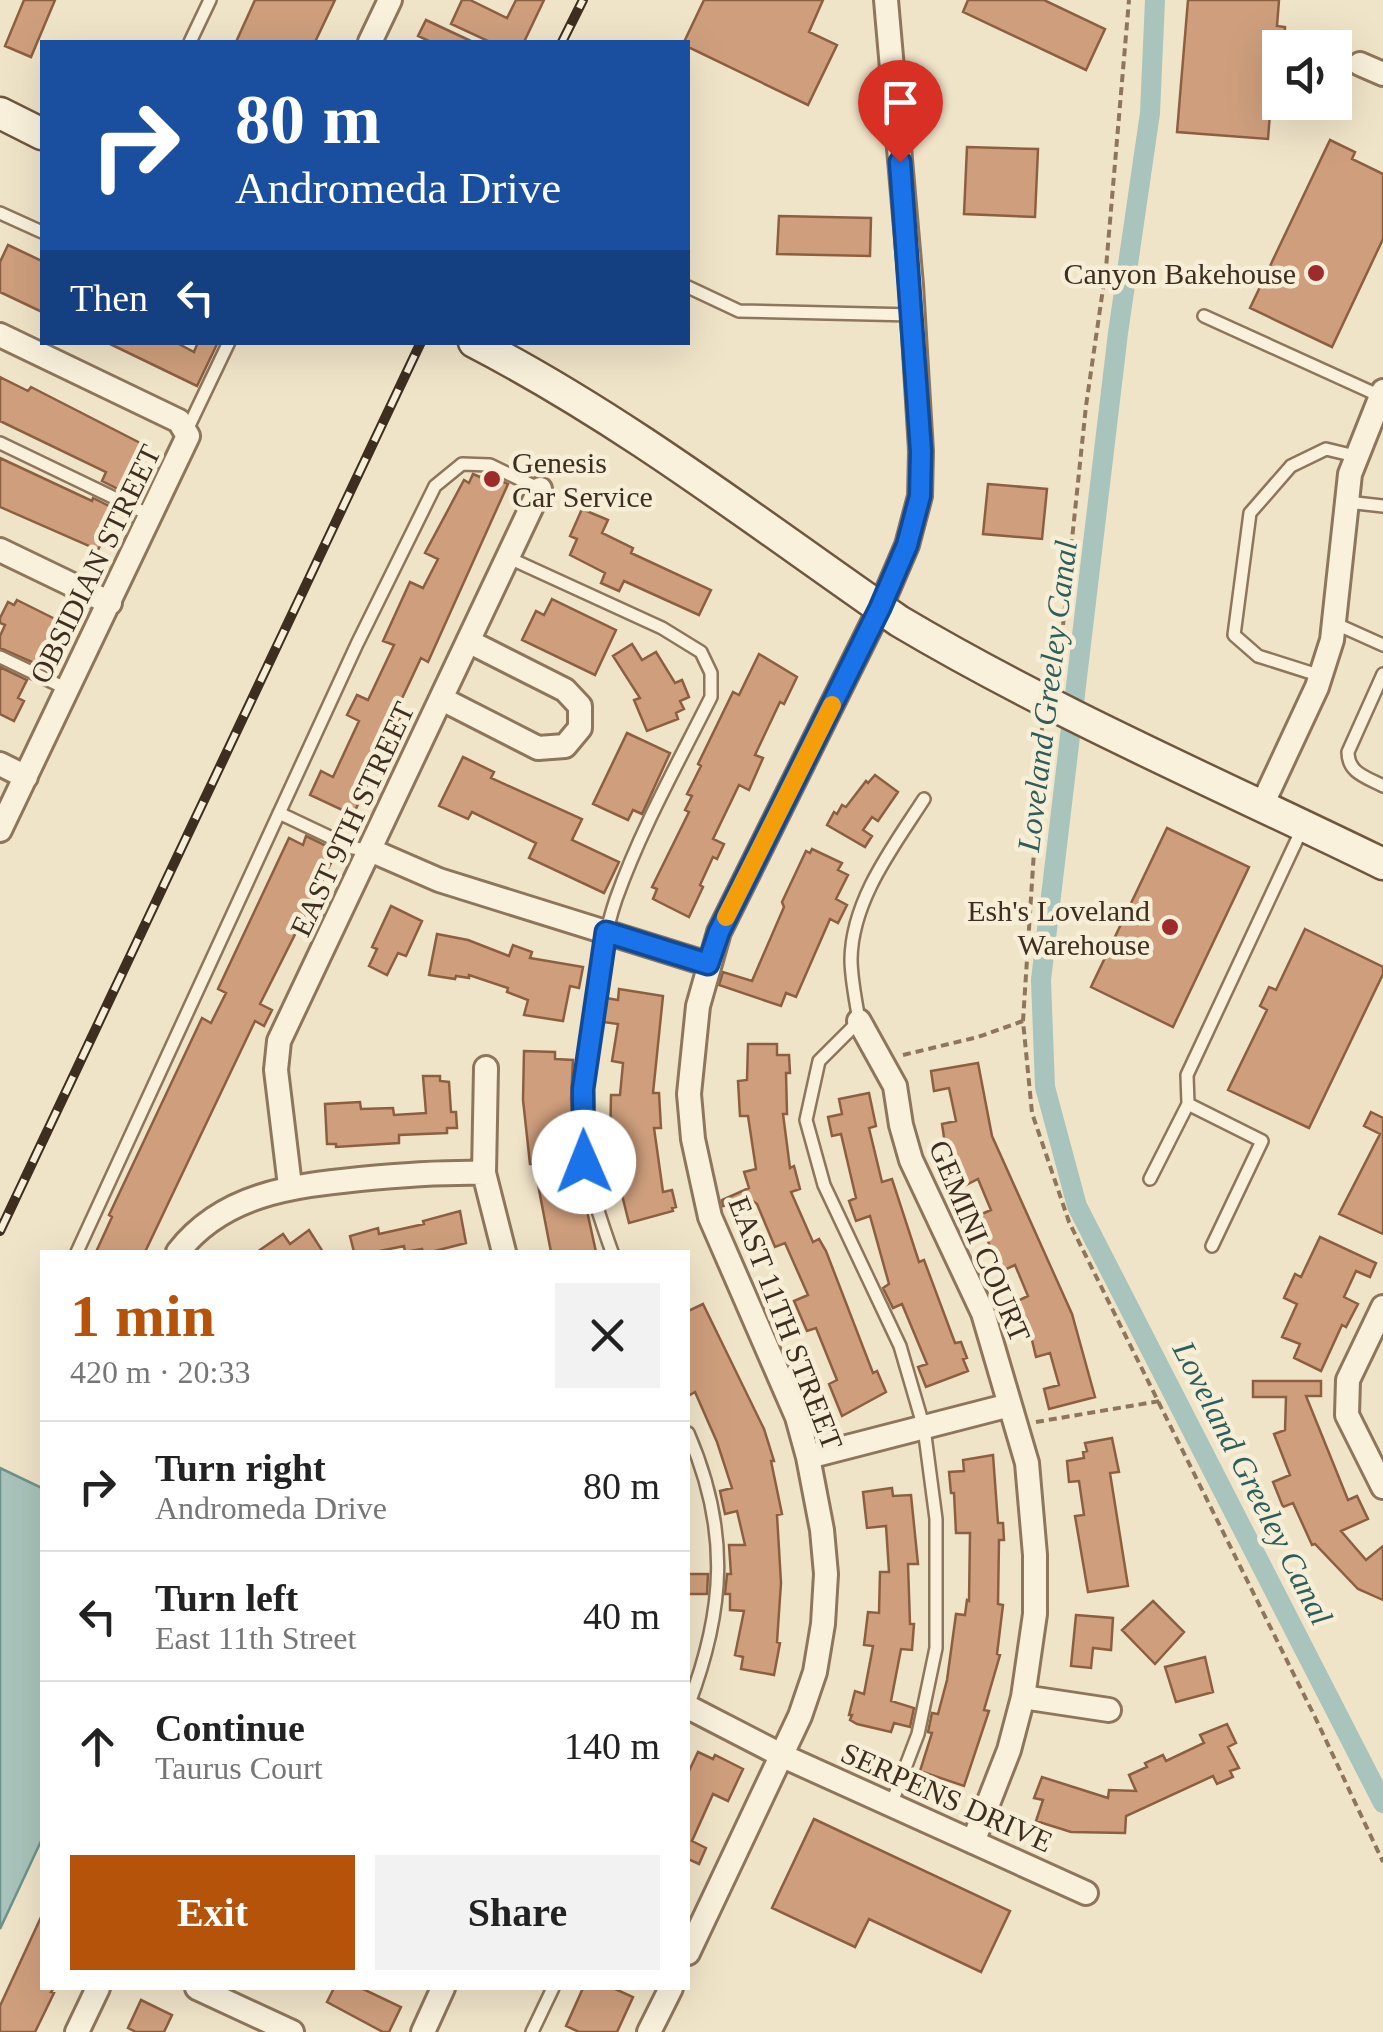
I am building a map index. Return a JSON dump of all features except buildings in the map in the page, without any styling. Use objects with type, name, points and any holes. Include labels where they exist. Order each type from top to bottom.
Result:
[{"type":"street","points":[[371,40],[390,0]]},
{"type":"street","name":"EAST 11TH STREET","points":[[690,1948],[783,1756],[815,1672],[823,1624],[826,1574],[808,1458],[796,1417],[710,1218],[693,1140],[689,1094],[692,1052],[708,964],[719,932],[880,608],[907,545],[920,496],[913,315],[886,0]]},
{"type":"street","points":[[1360,64],[1383,74]]},
{"type":"street","points":[[0,114],[40,133]]},
{"type":"street","points":[[0,335],[179,421],[187,430]]},
{"type":"street","points":[[479,345],[642,442],[934,642],[1044,700],[1383,864]]},
{"type":"street","points":[[1262,805],[1321,676],[1334,624],[1355,456],[1382,393]]},
{"type":"street","name":"OBSIDIAN STREET","points":[[0,830],[187,443],[187,430]]},
{"type":"street","name":"EAST 9TH STREET","points":[[290,1186],[276,1070],[280,1041],[540,489]]},
{"type":"street","points":[[0,550],[110,603]]},
{"type":"street","points":[[442,698],[538,748],[565,746],[580,728],[580,706],[565,690],[468,641]]},
{"type":"street","points":[[0,764],[26,777]]},
{"type":"street","points":[[370,850],[439,880],[708,964]]},
{"type":"street","name":"GEMINI COURT","points":[[859,1020],[895,1086],[900,1125],[911,1160],[982,1313],[1026,1463],[1035,1614],[1023,1698],[994,1796],[973,1842]]},
{"type":"street","points":[[486,1068],[484,1173],[503,1250]]},
{"type":"street","points":[[180,1250],[220,1214],[290,1186],[432,1172],[484,1173]]},
{"type":"street","points":[[1383,1307],[1348,1380],[1347,1415],[1383,1487]]},
{"type":"street","points":[[808,1458],[924,1428],[1013,1415]]},
{"type":"street","points":[[1023,1698],[1109,1710]]},
{"type":"street","name":"SERPENS DRIVE","points":[[690,1708],[783,1756],[1086,1893]]},
{"type":"street","points":[[76,2032],[97,1990]]},
{"type":"street","points":[[201,1990],[292,2032]]},
{"type":"street","points":[[423,2032],[442,1990]]},
{"type":"street","points":[[649,2032],[670,1990]]},
{"type":"lane","points":[[191,40],[210,0]]},
{"type":"lane","points":[[0,214],[40,231]]},
{"type":"lane","points":[[690,288],[739,311],[913,315]]},
{"type":"lane","points":[[1204,316],[1382,393]]},
{"type":"lane","points":[[187,430],[228,345]]},
{"type":"lane","points":[[0,442],[152,516]]},
{"type":"lane","points":[[1321,676],[1258,656],[1234,634],[1250,513],[1291,466],[1326,449],[1355,456]]},
{"type":"lane","points":[[79,1250],[356,644],[435,486],[462,464],[490,465],[540,489]]},
{"type":"lane","points":[[1347,502],[1383,506]]},
{"type":"lane","points":[[510,558],[662,628],[701,652],[711,673],[711,697],[631,860],[606,932],[583,1089],[584,1162],[611,1250]]},
{"type":"lane","points":[[1334,624],[1383,645]]},
{"type":"lane","points":[[0,657],[67,689]]},
{"type":"lane","points":[[1383,674],[1348,752],[1348,764],[1383,786]]},
{"type":"lane","points":[[891,1804],[918,1734],[936,1648],[936,1519],[924,1428],[900,1346],[824,1185],[806,1120],[819,1061],[859,1020],[851,958],[861,907],[886,858],[924,799]]},
{"type":"lane","points":[[279,813],[353,848],[370,850]]},
{"type":"lane","points":[[1150,1179],[1188,1104],[1187,1075],[1304,826]]},
{"type":"lane","points":[[1188,1104],[1262,1141],[1212,1246]]},
{"type":"lane","points":[[690,1439],[710,1502],[718,1546],[712,1632],[690,1701]]},
{"type":"lane","points":[[532,2032],[552,1990]]},
{"type":"path","points":[[1129,0],[1106,268],[1086,406],[1062,635],[1047,674],[1044,700],[1023,1020],[1032,1114],[1069,1222],[1383,1862]]},
{"type":"path","points":[[881,1061],[1023,1020]]},
{"type":"path","points":[[1013,1415],[1160,1401]]},
{"type":"water","points":[[0,1468],[40,1487],[40,1843],[0,1929]]},
{"type":"waterway","name":"Loveland Greeley Canal","points":[[1155,0],[1150,113],[1118,333],[1041,980],[1045,1087],[1077,1206],[1383,1803]]},
{"type":"railway","points":[[563,40],[583,0]]},
{"type":"railway","points":[[0,1231],[420,345]]},
{"type":"slow traffic","points":[[726,917],[832,705]]},
{"type":"place","name":"Canyon Bakehouse","points":[[1316,273]]},
{"type":"place","name":"Genesis Car Service","points":[[492,479]]},
{"type":"place","name":"Esh's Loveland Warehouse","points":[[1170,927]]},
{"type":"route","points":[[584,1162],[587,1047],[606,932],[708,964],[719,932],[880,608],[907,545],[920,496],[921,451],[900,162]]}]
